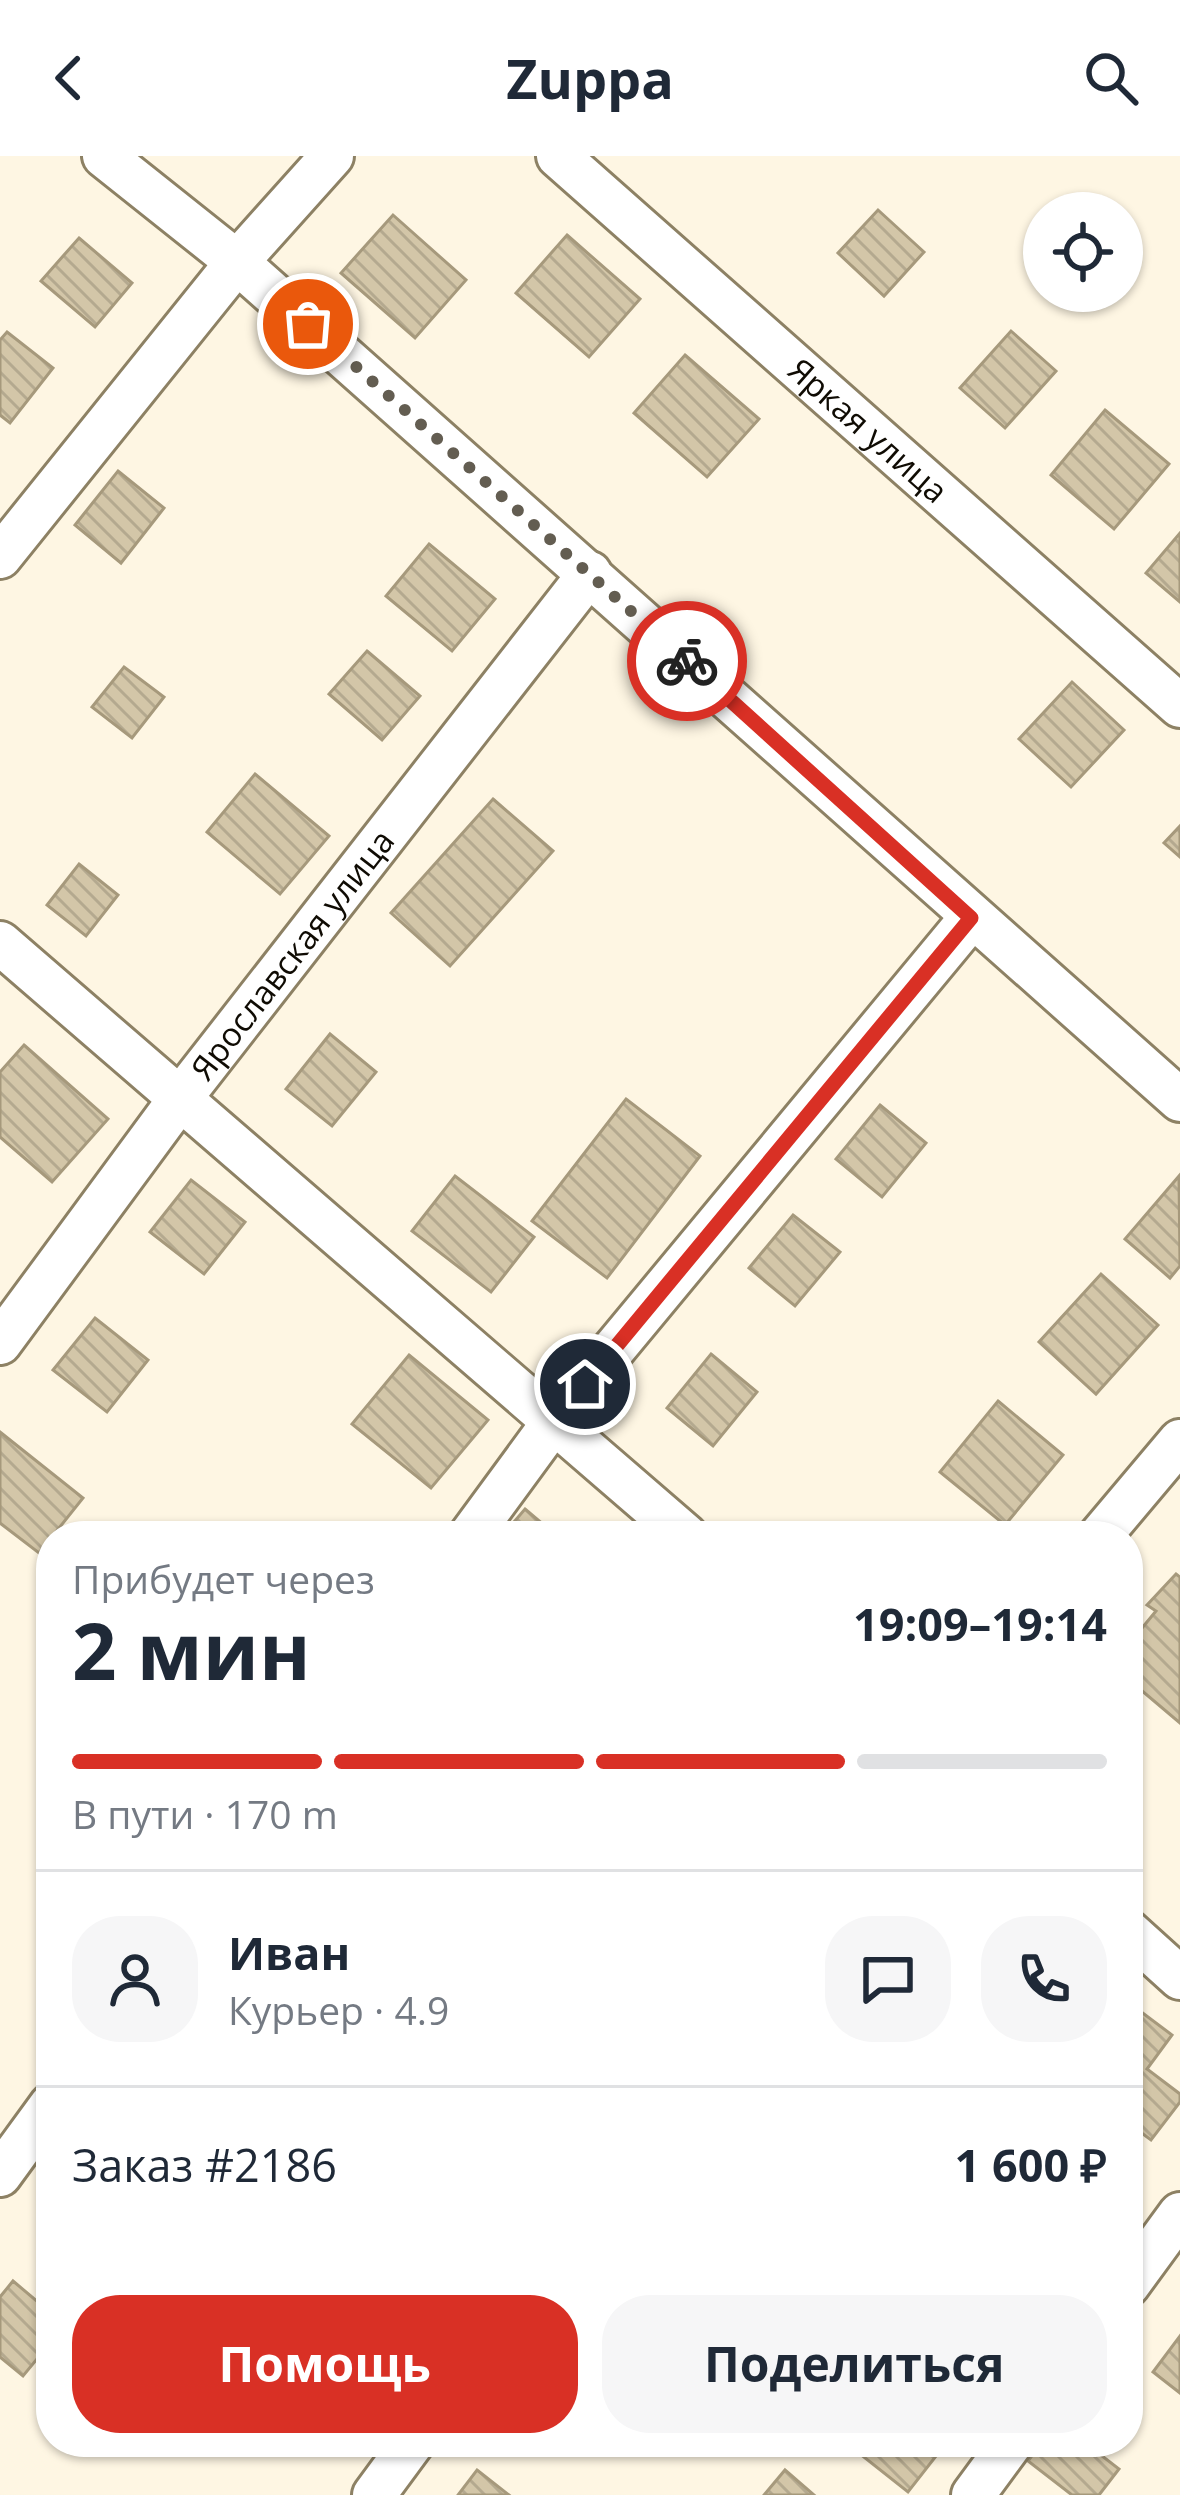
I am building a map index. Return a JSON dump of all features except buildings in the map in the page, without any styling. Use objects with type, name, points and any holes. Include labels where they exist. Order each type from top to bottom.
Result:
[{"type":"street","points":[[104,156],[237,262],[1180,1100]]},
{"type":"street","points":[[0,557],[237,262],[332,156]]},
{"type":"street","name":"Яркая улица","points":[[558,156],[1180,706]]},
{"type":"street","name":"Ярославская улица","points":[[0,1343],[179,1100],[590,573]]},
{"type":"street","points":[[481,1521],[555,1420],[971,918]]},
{"type":"street","points":[[0,943],[669,1521]]},
{"type":"street","points":[[1113,1521],[1180,1441]]},
{"type":"street","points":[[1143,1945],[1180,1978]]},
{"type":"street","points":[[0,2175],[36,2126]]},
{"type":"street","points":[[1143,2265],[1180,2214]]},
{"type":"street","points":[[374,2495],[402,2457]]},
{"type":"street","points":[[973,2495],[1001,2457]]},
{"type":"way so far","points":[[308,324],[687,661]]},
{"type":"route","points":[[585,1384],[971,918],[687,661]]}]
